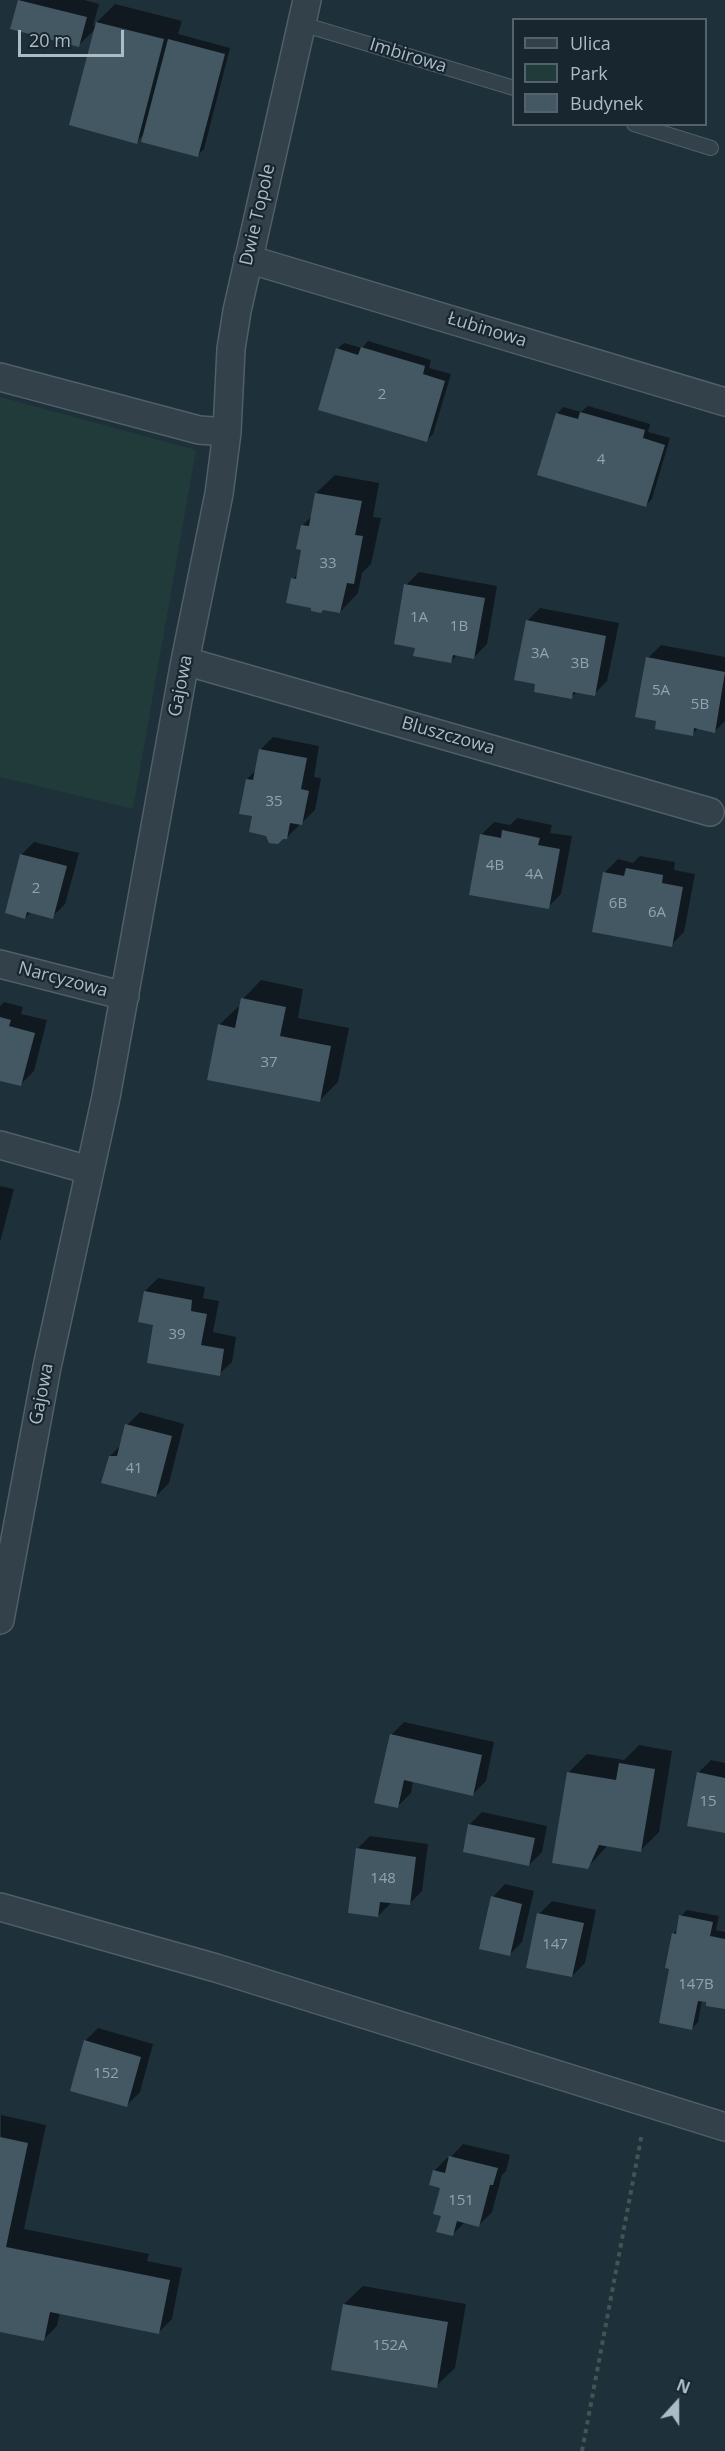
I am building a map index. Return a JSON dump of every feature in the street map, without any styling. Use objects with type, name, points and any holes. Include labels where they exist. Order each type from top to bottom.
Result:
[{"type":"street","name":"Dwie Topole","points":[[227,432],[231,348],[248,259],[304,12]]},
{"type":"street","name":"Łubinowa","points":[[248,259],[725,402]]},
{"type":"street","points":[[0,376],[199,430],[227,432]]},
{"type":"street","name":"Gajowa","points":[[0,1620],[47,1367],[106,1097],[185,661],[219,494],[227,432]]},
{"type":"street","name":"Bluszczowa","points":[[185,661],[710,812]]},
{"type":"street","name":"Narcyzowa","points":[[0,964],[125,996]]},
{"type":"street","points":[[0,1145],[89,1170]]},
{"type":"street","points":[[0,1907],[216,1968],[725,2127]]},
{"type":"lane","name":"Imbirowa","points":[[304,12],[512,88]]},
{"type":"lane","points":[[640,126],[711,148]]},
{"type":"path","points":[[582,2451],[648,2103]]},
{"type":"green space","points":[[0,397],[196,450],[133,809],[0,777]]},
{"type":"building","points":[[18,0],[87,17],[79,47],[10,29]]},
{"type":"building","points":[[96,22],[164,39],[137,144],[69,125]]},
{"type":"building","points":[[168,39],[225,54],[198,157],[141,142]]},
{"type":"building","points":[[361,347],[425,366],[423,374],[445,381],[427,442],[318,410],[336,348],[358,355]]},
{"type":"building","points":[[580,412],[645,430],[643,438],[665,445],[646,507],[537,475],[556,413],[578,419]]},
{"type":"building","points":[[315,493],[362,501],[355,535],[363,536],[354,584],[347,583],[340,613],[323,610],[321,613],[311,611],[311,608],[286,603],[291,578],[296,579],[301,550],[296,549],[301,525],[309,526]]},
{"type":"building","points":[[404,584],[485,598],[474,659],[453,655],[451,663],[413,656],[415,648],[394,644]]},
{"type":"building","points":[[526,620],[606,636],[595,696],[573,692],[572,699],[534,692],[535,684],[514,680]]},
{"type":"building","points":[[646,657],[725,672],[715,733],[694,728],[693,736],[655,729],[656,721],[635,717]]},
{"type":"building","points":[[259,749],[307,758],[301,789],[309,791],[302,825],[290,823],[287,839],[283,839],[278,844],[269,843],[266,836],[249,832],[252,816],[239,814],[246,779],[253,780]]},
{"type":"building","points":[[502,830],[540,838],[538,845],[560,849],[549,909],[469,895],[480,834],[501,838]]},
{"type":"building","points":[[20,854],[67,866],[53,919],[27,912],[25,919],[5,913]]},
{"type":"building","points":[[626,868],[663,875],[662,883],[683,887],[672,947],[592,932],[603,872],[624,876]]},
{"type":"building","points":[[241,998],[286,1007],[280,1036],[331,1046],[320,1102],[207,1080],[218,1024],[235,1028]]},
{"type":"building","points":[[0,1017],[11,1020],[9,1026],[35,1033],[21,1086],[0,1081]]},
{"type":"building","points":[[144,1291],[192,1300],[191,1311],[207,1314],[201,1345],[224,1349],[220,1376],[147,1363],[153,1325],[138,1322]]},
{"type":"building","points":[[125,1424],[172,1436],[156,1497],[101,1483],[109,1456],[117,1456]]},
{"type":"building","points":[[390,1734],[482,1755],[473,1796],[404,1780],[398,1808],[374,1803]]},
{"type":"building","points":[[619,1763],[655,1769],[641,1852],[599,1845],[588,1869],[552,1863],[567,1772],[616,1780]]},
{"type":"building","points":[[697,1772],[725,1778],[725,1833],[687,1826]]},
{"type":"building","points":[[468,1824],[535,1838],[529,1866],[463,1852]]},
{"type":"building","points":[[356,1848],[416,1857],[410,1905],[380,1902],[378,1917],[348,1913]]},
{"type":"building","points":[[491,1896],[522,1904],[510,1956],[479,1949]]},
{"type":"building","points":[[537,1913],[584,1923],[572,1977],[526,1968]]},
{"type":"building","points":[[679,1915],[713,1922],[710,1936],[725,1939],[725,2009],[706,2006],[706,2002],[698,2001],[692,2030],[659,2023],[669,1969],[665,1968],[672,1933],[676,1934]]},
{"type":"building","points":[[84,2040],[141,2057],[127,2107],[70,2091]]},
{"type":"building","points":[[0,2137],[28,2143],[6,2247],[170,2280],[159,2334],[50,2312],[44,2341],[0,2332]]},
{"type":"building","points":[[449,2156],[498,2168],[493,2185],[490,2185],[479,2227],[457,2221],[453,2236],[436,2232],[441,2216],[433,2214],[440,2188],[429,2185],[433,2170],[445,2173]]},
{"type":"building","points":[[343,2304],[448,2322],[437,2388],[331,2370]]}]
